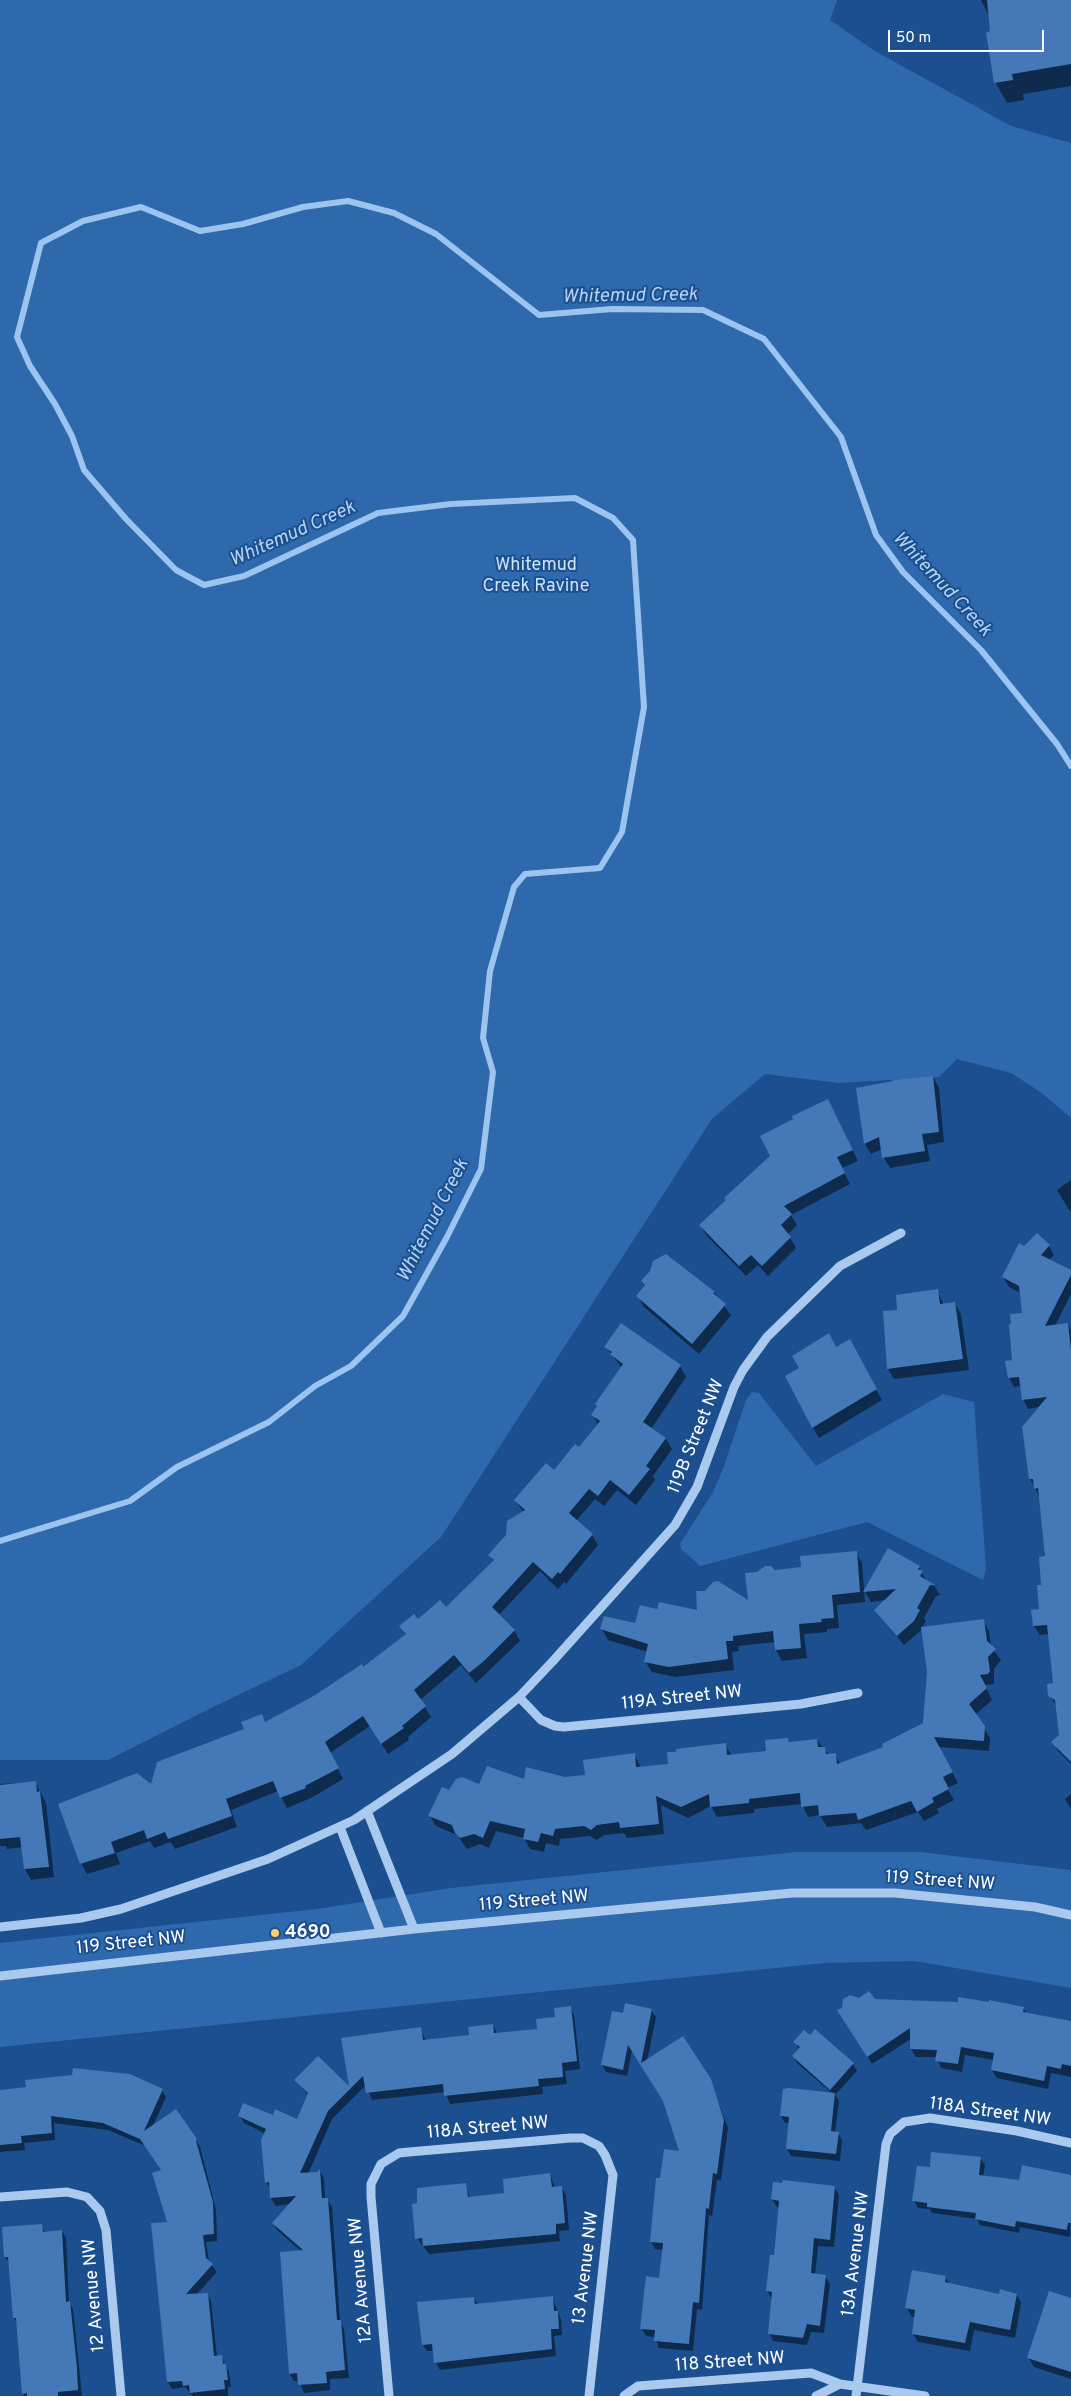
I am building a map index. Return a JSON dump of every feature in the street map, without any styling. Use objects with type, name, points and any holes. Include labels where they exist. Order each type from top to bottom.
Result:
[{"type":"street","name":"119B Street NW","points":[[519,1697],[675,1525],[697,1487],[734,1387],[747,1364],[767,1337],[840,1266],[901,1233]]},
{"type":"street","name":"119A Street NW","points":[[519,1697],[541,1720],[555,1726],[564,1726],[801,1704],[858,1694]]},
{"type":"street","name":"119 Street NW","points":[[0,1927],[81,1918],[138,1904],[260,1862],[340,1828],[452,1754],[519,1697]]},
{"type":"street","points":[[367,1811],[414,1929]]},
{"type":"street","points":[[340,1828],[381,1933]]},
{"type":"street","name":"119 Street NW","points":[[0,1976],[414,1929],[792,1893],[904,1894],[1026,1906],[1071,1914]]},
{"type":"street","name":"118A Street NW","points":[[904,2122],[930,2118],[1017,2131],[1071,2143]]},
{"type":"street","name":"13A Avenue NW","points":[[856,2396],[886,2144],[890,2134],[904,2122]]},
{"type":"street","name":"118A Street NW","points":[[380,2164],[399,2153],[570,2138],[584,2138],[599,2146]]},
{"type":"street","name":"13 Avenue NW","points":[[588,2396],[613,2184],[610,2164],[599,2146]]},
{"type":"street","name":"12A Avenue NW","points":[[380,2164],[371,2184],[371,2197],[389,2396]]},
{"type":"street","name":"12 Avenue NW","points":[[0,2197],[67,2192],[86,2197],[100,2211],[106,2230],[121,2396]]},
{"type":"street","name":"118 Street NW","points":[[624,2396],[638,2386],[811,2373],[840,2384],[925,2396]]},
{"type":"street","points":[[816,2396],[840,2384]]},
{"type":"green space","name":"Whitemud Creek Ravine","points":[[0,0],[837,0],[830,20],[875,51],[1011,126],[1071,143],[1071,1118],[1039,1091],[1011,1073],[957,1059],[939,1077],[839,1083],[765,1074],[712,1119],[441,1537],[301,1665],[108,1760],[0,1760]]},
{"type":"green space","points":[[752,1392],[759,1393],[816,1466],[943,1394],[974,1402],[986,1569],[983,1580],[867,1522],[700,1566],[681,1549],[680,1544],[713,1492],[723,1469],[746,1400]]},
{"type":"green space","points":[[797,1852],[920,1852],[1071,1870],[1071,1988],[915,1961],[825,1963],[0,2047],[0,1943],[317,1909],[451,1888]]},
{"type":"building","points":[[987,0],[1071,0],[1071,64],[1012,74],[1013,80],[994,83],[986,33],[990,31]]},
{"type":"building","points":[[933,1076],[939,1132],[922,1134],[925,1151],[882,1158],[879,1137],[864,1144],[856,1088],[893,1080]]},
{"type":"building","points":[[828,1099],[853,1150],[837,1157],[845,1173],[784,1206],[792,1214],[781,1225],[791,1237],[762,1266],[751,1255],[739,1266],[699,1225],[726,1200],[724,1198],[770,1156],[760,1136],[793,1119],[792,1116]]},
{"type":"building","points":[[1037,1233],[1050,1245],[1041,1255],[1071,1270],[1071,1275],[1045,1326],[1068,1323],[1071,1350],[1071,1762],[1051,1742],[1059,1735],[1055,1700],[1048,1696],[1047,1684],[1053,1683],[1047,1625],[1033,1626],[1031,1610],[1039,1609],[1037,1585],[1041,1585],[1039,1557],[1045,1556],[1038,1488],[1034,1489],[1033,1479],[1029,1479],[1022,1427],[1047,1397],[1022,1400],[1019,1377],[1008,1378],[1005,1361],[1012,1360],[1010,1314],[1022,1313],[1019,1286],[1002,1277],[1019,1243],[1024,1246]]},
{"type":"building","points":[[666,1254],[715,1292],[713,1293],[726,1304],[692,1344],[636,1296],[645,1285],[641,1281],[650,1271],[653,1261]]},
{"type":"building","points":[[938,1289],[940,1304],[955,1302],[963,1359],[887,1369],[883,1311],[897,1310],[896,1295]]},
{"type":"building","points":[[621,1323],[681,1365],[643,1422],[666,1438],[646,1466],[650,1469],[629,1495],[610,1480],[598,1496],[589,1489],[569,1513],[593,1534],[560,1574],[558,1572],[552,1579],[533,1562],[492,1607],[515,1630],[484,1661],[469,1673],[454,1655],[414,1690],[426,1706],[402,1726],[404,1728],[381,1744],[363,1716],[325,1742],[339,1768],[305,1786],[306,1788],[280,1798],[273,1781],[226,1799],[232,1816],[168,1839],[165,1832],[147,1839],[144,1830],[111,1842],[115,1853],[80,1864],[58,1804],[137,1773],[151,1784],[157,1762],[244,1729],[241,1722],[262,1714],[265,1722],[315,1695],[362,1664],[363,1667],[406,1634],[399,1626],[414,1614],[418,1619],[440,1600],[446,1607],[494,1560],[488,1555],[506,1535],[507,1521],[525,1510],[514,1500],[546,1463],[554,1470],[575,1444],[579,1447],[600,1421],[591,1415],[597,1406],[595,1404],[623,1364],[610,1354],[612,1352],[604,1347]]},
{"type":"building","points":[[829,1333],[836,1347],[850,1339],[877,1389],[812,1428],[785,1376],[799,1368],[792,1356]]},
{"type":"building","points":[[888,1548],[920,1566],[918,1569],[923,1571],[920,1576],[935,1585],[930,1585],[917,1608],[920,1610],[914,1621],[897,1636],[874,1610],[896,1589],[863,1592]]},
{"type":"building","points":[[857,1551],[860,1592],[832,1595],[834,1618],[821,1619],[822,1622],[799,1624],[801,1648],[775,1650],[773,1631],[733,1636],[733,1641],[726,1641],[728,1659],[669,1667],[644,1662],[648,1644],[600,1629],[604,1616],[635,1623],[640,1605],[657,1609],[659,1602],[697,1610],[696,1591],[705,1591],[713,1582],[718,1581],[748,1600],[745,1573],[757,1572],[765,1566],[771,1566],[775,1570],[801,1567],[800,1556]]},
{"type":"building","points":[[984,1619],[987,1641],[996,1649],[988,1657],[990,1671],[988,1674],[980,1675],[987,1688],[969,1704],[985,1726],[984,1741],[934,1737],[953,1772],[943,1777],[949,1789],[932,1798],[934,1802],[917,1812],[911,1801],[858,1820],[856,1813],[819,1816],[818,1805],[801,1807],[800,1793],[749,1799],[749,1803],[710,1807],[709,1794],[681,1807],[656,1796],[659,1824],[620,1828],[619,1822],[597,1825],[591,1830],[584,1826],[555,1829],[553,1836],[541,1833],[538,1842],[523,1839],[525,1829],[490,1821],[483,1838],[474,1834],[460,1838],[455,1833],[452,1825],[428,1816],[442,1787],[449,1790],[456,1779],[462,1777],[479,1784],[487,1766],[524,1779],[526,1767],[565,1777],[585,1775],[583,1760],[635,1753],[636,1767],[668,1764],[667,1752],[676,1752],[676,1749],[726,1743],[727,1755],[766,1751],[765,1740],[788,1738],[789,1742],[817,1739],[818,1747],[825,1747],[826,1754],[836,1753],[837,1764],[883,1747],[882,1744],[923,1723],[927,1672],[921,1627]]},
{"type":"building","points":[[36,1781],[37,1792],[40,1791],[49,1867],[24,1869],[20,1837],[0,1839],[0,1785]]},
{"type":"building","points":[[869,1991],[875,1999],[958,2002],[958,1997],[989,2002],[989,2000],[1024,2007],[1023,2012],[1071,2021],[1071,2066],[1062,2064],[1061,2069],[1047,2066],[1044,2081],[991,2070],[994,2053],[961,2047],[958,2064],[935,2061],[937,2050],[910,2049],[910,2028],[867,2057],[837,2010],[842,2008],[843,1999],[850,1995],[859,1998]]},
{"type":"building","points":[[625,2003],[652,2009],[641,2063],[683,2036],[711,2079],[724,2120],[717,2174],[713,2173],[709,2209],[706,2208],[699,2303],[693,2302],[689,2344],[654,2341],[655,2330],[640,2329],[646,2276],[659,2278],[663,2243],[650,2242],[656,2178],[660,2178],[664,2149],[679,2151],[663,2101],[628,2045],[623,2070],[601,2065],[612,2011],[623,2013]]},
{"type":"building","points":[[571,2006],[577,2061],[562,2063],[563,2077],[538,2079],[539,2086],[444,2096],[443,2084],[366,2093],[363,2076],[328,2111],[300,2173],[317,2172],[320,2169],[322,2198],[328,2198],[337,2320],[341,2320],[345,2370],[326,2372],[327,2383],[298,2385],[297,2373],[289,2374],[280,2252],[303,2250],[272,2223],[296,2196],[270,2198],[269,2182],[265,2183],[261,2140],[266,2129],[238,2116],[243,2103],[273,2115],[275,2109],[297,2119],[308,2093],[294,2080],[318,2056],[349,2086],[341,2038],[421,2027],[423,2040],[469,2035],[468,2027],[493,2024],[494,2033],[537,2029],[536,2019],[555,2017],[554,2008]]},
{"type":"building","points":[[815,2029],[854,2063],[830,2090],[792,2056],[800,2047],[793,2042],[804,2030],[810,2035]]},
{"type":"building","points":[[73,2068],[130,2074],[163,2089],[144,2131],[176,2109],[197,2139],[213,2202],[214,2234],[203,2235],[206,2258],[213,2264],[186,2294],[208,2293],[214,2356],[222,2355],[223,2364],[226,2364],[228,2380],[224,2380],[225,2389],[190,2393],[189,2385],[183,2386],[182,2381],[167,2382],[151,2223],[167,2222],[152,2173],[161,2170],[140,2139],[103,2123],[51,2116],[52,2133],[21,2136],[22,2143],[0,2145],[0,2090],[26,2087],[25,2080],[72,2075]]},
{"type":"building","points":[[783,2089],[835,2093],[831,2131],[839,2132],[836,2154],[786,2149],[789,2117],[780,2116]]},
{"type":"building","points":[[931,2152],[981,2157],[979,2175],[1019,2180],[1022,2165],[1071,2175],[1071,2223],[1068,2223],[1067,2230],[1016,2221],[1015,2227],[975,2219],[976,2213],[927,2207],[927,2203],[912,2201],[917,2166],[930,2167]]},
{"type":"building","points":[[550,2173],[552,2187],[562,2186],[565,2223],[556,2224],[556,2234],[423,2246],[422,2238],[415,2239],[412,2204],[417,2203],[417,2188],[466,2183],[468,2197],[504,2193],[503,2179]]},
{"type":"building","points":[[783,2180],[835,2186],[830,2240],[814,2238],[811,2273],[826,2275],[820,2326],[807,2324],[803,2338],[768,2334],[772,2292],[766,2291],[770,2255],[774,2255],[779,2201],[771,2199],[773,2182],[782,2183]]},
{"type":"building","points":[[42,2224],[43,2232],[62,2230],[66,2302],[70,2301],[77,2368],[78,2390],[58,2392],[58,2396],[27,2396],[27,2393],[22,2394],[16,2318],[13,2318],[8,2257],[4,2257],[2,2227]]},
{"type":"building","points":[[912,2270],[946,2276],[945,2282],[999,2294],[1000,2289],[1017,2294],[1010,2330],[970,2322],[965,2343],[912,2334],[915,2310],[905,2308]]},
{"type":"building","points":[[1049,2291],[1071,2298],[1071,2372],[1027,2358]]},
{"type":"building","points":[[553,2296],[554,2311],[558,2311],[559,2329],[551,2329],[552,2349],[434,2363],[432,2344],[422,2345],[417,2302],[474,2297],[475,2304]]},
{"type":"waterway","name":"Whitemud Creek","points":[[0,1541],[130,1501],[177,1467],[269,1422],[315,1386],[351,1366],[403,1316],[447,1237],[481,1169],[493,1072],[483,1038],[490,971],[514,887],[525,874],[600,868],[622,832],[644,707],[633,540],[613,518],[575,498],[451,504],[378,513],[244,576],[204,585],[176,570],[126,519],[84,470],[72,436],[55,404],[30,366],[17,337],[41,243],[83,221],[141,207],[200,231],[243,224],[303,207],[348,201],[394,213],[436,234],[539,315],[612,309],[703,310],[764,339],[841,437],[876,535],[903,572],[981,650],[1057,744],[1071,766]]},
{"type":"place","name":"4690","points":[[275,1933]]}]
